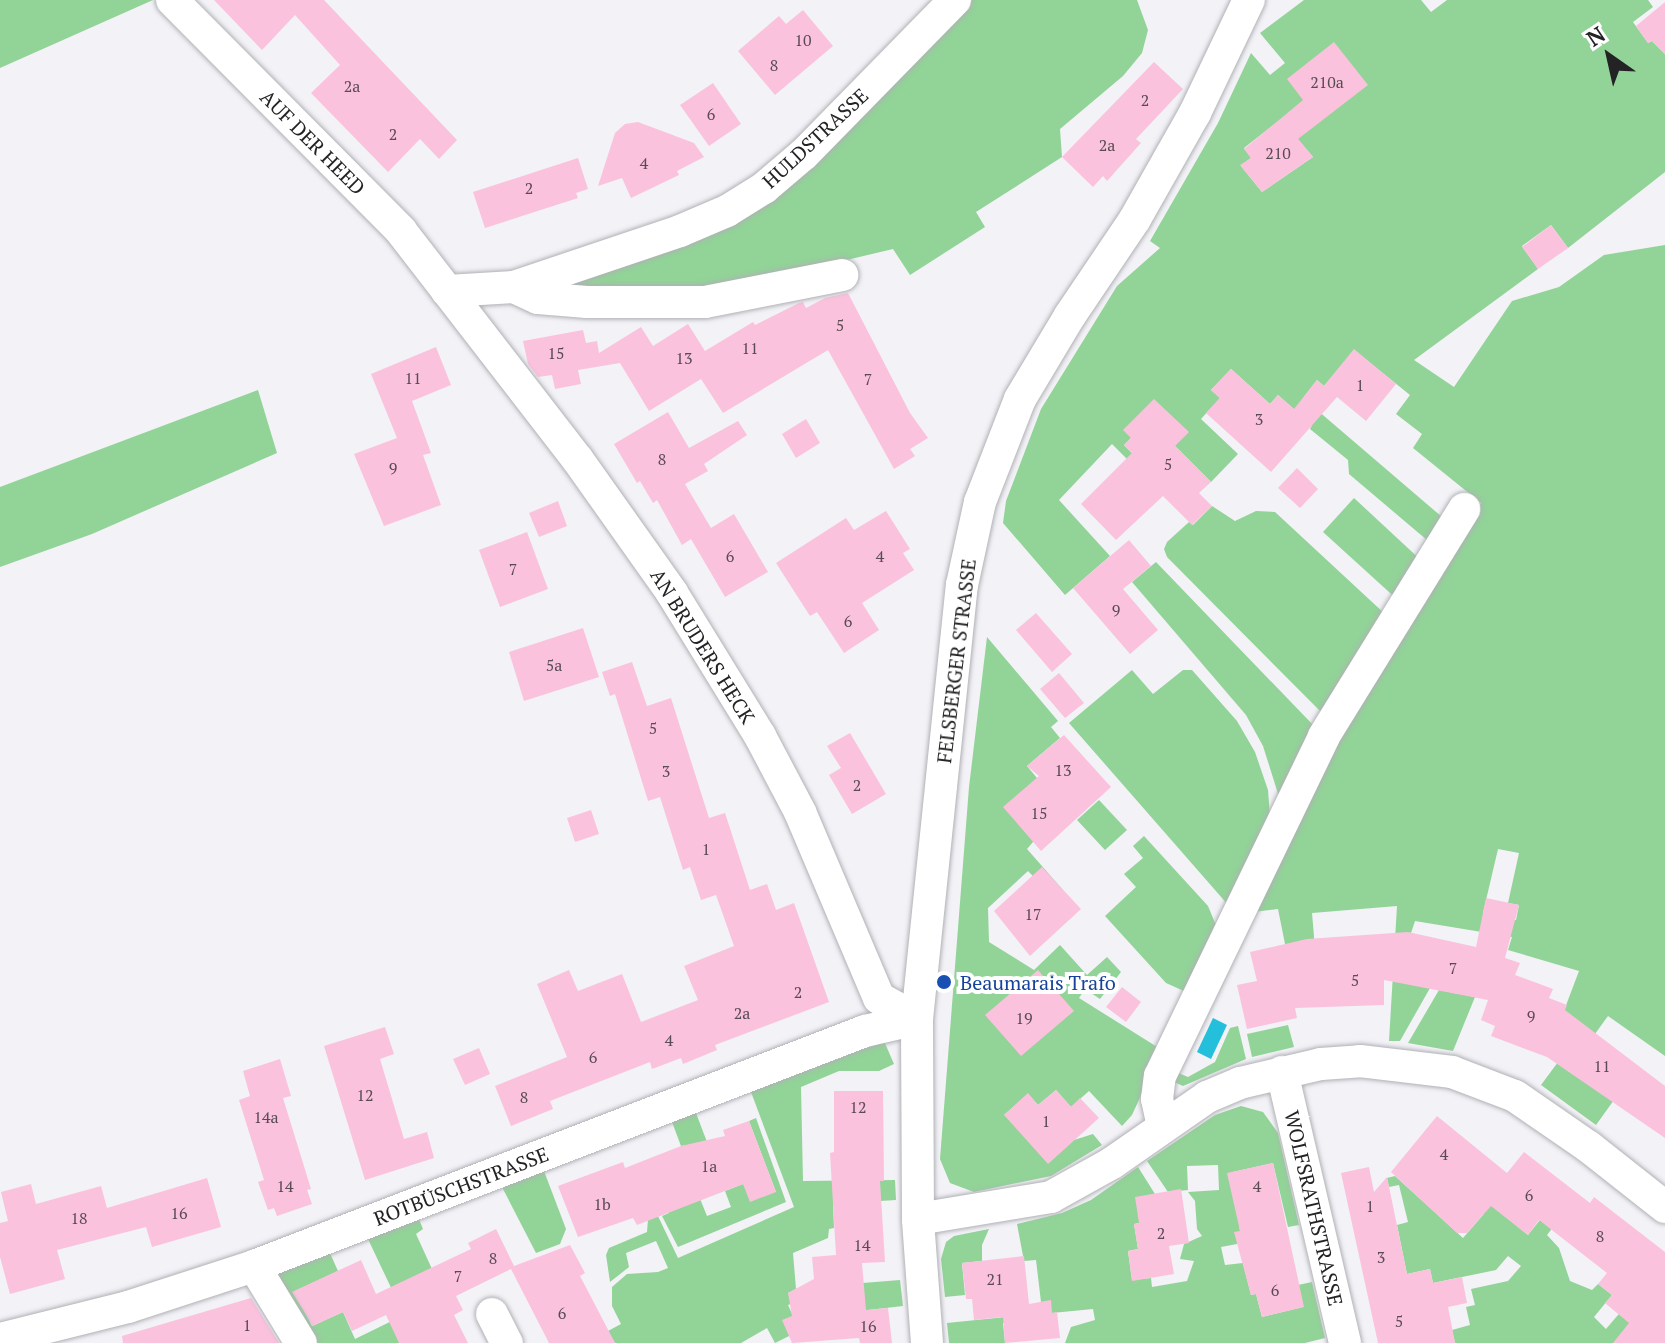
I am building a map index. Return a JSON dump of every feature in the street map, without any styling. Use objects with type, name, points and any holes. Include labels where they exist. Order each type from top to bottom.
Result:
[{"type":"street","name":"AUF DER HEED","points":[[172,0],[401,231],[447,291]]},
{"type":"street","name":"HULDSTRASSE","points":[[447,291],[514,287],[680,231],[727,211],[764,188],[821,137],[955,0]]},
{"type":"street","name":"FELSBERGER STRASSE","points":[[927,1343],[918,1219],[917,1019],[962,585],[980,502],[1020,399],[1069,317],[1135,219],[1195,113],[1249,0]]},
{"type":"street","name":"HULDSTRASSE","points":[[514,287],[538,298],[562,300],[705,302],[842,275]]},
{"type":"street","name":"AN BRUDERS HECK","points":[[447,291],[515,376],[672,593],[725,676],[800,812],[879,998],[917,1019]]},
{"type":"street","points":[[1163,1127],[1157,1099],[1160,1076],[1318,749],[1464,509]]},
{"type":"street","name":"ROTBÜSCHSTRASSE","points":[[0,1339],[128,1307],[254,1266],[851,1036],[917,1019]]},
{"type":"street","points":[[918,1219],[1051,1197],[1079,1185],[1207,1097],[1240,1083],[1334,1063],[1398,1063],[1452,1072],[1488,1084],[1545,1114],[1665,1207]]},
{"type":"street","name":"WOLFSRATHSTRASSE","points":[[1282,1072],[1345,1343]]},
{"type":"street","points":[[254,1266],[301,1343]]},
{"type":"street","points":[[492,1314],[507,1343]]},
{"type":"green space","points":[[0,0],[153,0],[0,68]]},
{"type":"green space","points":[[967,0],[1137,0],[1148,30],[1142,53],[1123,76],[1060,129],[1062,157],[976,212],[985,227],[910,275],[893,249],[716,291],[569,291],[573,275],[682,237]]},
{"type":"green space","points":[[1304,0],[1421,0],[1431,12],[1447,0],[1648,0],[1653,7],[1633,22],[1648,43],[1652,41],[1665,54],[1665,172],[1568,248],[1551,225],[1522,246],[1538,269],[1414,360],[1454,387],[1512,301],[1559,287],[1604,255],[1665,245],[1665,1056],[1608,1016],[1568,1071],[1614,1100],[1596,1125],[1541,1085],[1561,1058],[1548,1053],[1579,971],[1508,950],[1512,937],[1415,921],[1411,933],[1430,988],[1400,1041],[1389,1041],[1397,906],[1312,913],[1316,960],[1287,954],[1278,909],[1253,912],[1360,697],[1481,503],[1413,448],[1422,434],[1396,414],[1410,395],[1354,350],[1324,386],[1317,380],[1303,398],[1449,523],[1434,546],[1349,474],[1348,460],[1310,429],[1312,425],[1278,395],[1270,404],[1231,369],[1211,390],[1220,398],[1201,419],[1238,454],[1211,482],[1175,446],[1131,438],[1124,445],[1161,483],[1156,488],[1112,444],[1059,500],[1110,556],[1065,595],[1003,523],[1006,501],[1041,409],[1117,286],[1160,248],[1150,241],[1218,123],[1251,53],[1270,75],[1285,63],[1260,33]],"holes":[[[1281,119],[1313,157],[1262,192],[1241,166],[1251,158],[1244,148]],[[1498,849],[1519,853],[1508,903],[1519,905],[1516,920],[1483,913]]]},
{"type":"green space","points":[[258,390],[277,453],[92,534],[0,567],[0,487]]},
{"type":"green space","points":[[1354,498],[1424,563],[1400,602],[1323,532]]},
{"type":"green space","points":[[1212,506],[1235,521],[1256,511],[1275,512],[1385,614],[1323,714],[1167,557],[1164,549],[1167,542],[1189,522],[1193,525]]},
{"type":"green space","points":[[1156,562],[1315,727],[1280,800],[1263,746],[1246,715],[1132,582]]},
{"type":"green space","points":[[987,637],[1058,721],[1051,727],[1060,738],[1027,766],[1037,778],[1033,842],[1027,849],[1063,890],[1054,898],[1028,871],[988,908],[989,942],[1034,970],[1060,945],[1087,975],[1107,957],[1121,972],[1100,999],[1085,989],[1079,998],[1162,1050],[1132,1115],[1122,1126],[1089,1091],[1071,1107],[1056,1090],[1038,1105],[1028,1094],[1004,1115],[1074,1140],[1093,1134],[1102,1145],[1051,1176],[974,1192],[950,1183],[940,1159],[969,787]]},
{"type":"green space","points":[[1132,670],[1153,694],[1183,670],[1192,670],[1237,721],[1255,752],[1268,790],[1270,817],[1229,906],[1069,723]]},
{"type":"green space","points":[[1099,800],[1127,830],[1105,850],[1077,820]]},
{"type":"green space","points":[[1144,836],[1208,906],[1218,930],[1186,992],[1166,983],[1105,916],[1136,887],[1124,874],[1143,858],[1133,846]]},
{"type":"green space","points":[[1439,990],[1475,997],[1453,1051],[1408,1043]]},
{"type":"green space","points":[[1288,1025],[1294,1047],[1252,1057],[1247,1034]]},
{"type":"green space","points":[[1238,1026],[1246,1059],[1183,1086],[1174,1082],[1176,1072],[1188,1077],[1215,1062],[1230,1028]]},
{"type":"green space","points":[[884,1041],[894,1064],[879,1071],[839,1071],[801,1087],[803,1181],[895,1180],[896,1200],[833,1204],[834,1228],[829,1229],[828,1238],[793,1253],[796,1289],[788,1293],[793,1303],[788,1305],[793,1316],[789,1336],[775,1343],[767,1328],[741,1343],[615,1343],[608,1331],[621,1324],[612,1306],[612,1287],[627,1274],[658,1272],[668,1268],[656,1241],[626,1253],[629,1267],[610,1282],[606,1255],[609,1248],[647,1232],[648,1219],[657,1214],[678,1258],[794,1207],[751,1092]]},
{"type":"green space","points":[[1241,1106],[1263,1112],[1278,1133],[1299,1225],[1288,1227],[1273,1163],[1233,1172],[1240,1231],[1237,1244],[1221,1247],[1225,1265],[1243,1263],[1251,1295],[1256,1294],[1262,1317],[1303,1307],[1298,1285],[1312,1282],[1325,1338],[1305,1343],[1065,1343],[1071,1327],[1095,1320],[1093,1309],[1052,1313],[1041,1302],[1036,1260],[1024,1261],[1017,1224],[1062,1213],[1091,1200],[1138,1167],[1155,1194],[1139,1223],[1134,1224],[1138,1249],[1128,1251],[1132,1280],[1151,1278],[1152,1287],[1187,1281],[1194,1261],[1180,1259],[1184,1244],[1202,1236],[1197,1229],[1195,1201],[1188,1192],[1219,1190],[1218,1165],[1187,1166],[1188,1190],[1168,1192],[1147,1161],[1215,1115]]},
{"type":"green space","points":[[696,1113],[707,1142],[681,1146],[672,1122]]},
{"type":"green space","points":[[756,1118],[786,1202],[678,1247],[662,1216],[669,1213],[662,1195],[690,1174],[707,1216],[731,1207],[725,1191],[743,1184],[776,1192],[749,1121]]},
{"type":"green space","points":[[544,1171],[566,1229],[560,1244],[536,1253],[502,1187]]},
{"type":"green space","points":[[1395,1176],[1463,1238],[1483,1215],[1493,1191],[1496,1209],[1528,1235],[1567,1186],[1577,1196],[1547,1235],[1559,1248],[1570,1281],[1592,1290],[1598,1284],[1612,1295],[1594,1317],[1606,1329],[1624,1308],[1657,1343],[1455,1343],[1452,1330],[1470,1325],[1466,1307],[1475,1305],[1471,1289],[1508,1281],[1521,1266],[1508,1256],[1496,1270],[1433,1283],[1430,1269],[1407,1274],[1397,1225],[1408,1222],[1399,1185],[1389,1187],[1387,1178]]},
{"type":"green space","points":[[418,1217],[423,1229],[416,1234],[432,1269],[399,1343],[315,1343],[273,1273],[329,1251],[338,1271],[295,1291],[312,1326],[343,1312],[355,1339],[404,1315],[367,1237]]},
{"type":"green space","points":[[989,1229],[982,1245],[982,1261],[962,1263],[965,1295],[945,1297],[941,1259],[946,1242],[954,1236]]},
{"type":"green space","points":[[900,1280],[903,1306],[842,1313],[863,1283]]},
{"type":"green space","points":[[1025,1315],[1026,1321],[1003,1323],[1005,1343],[949,1343],[947,1323]]},
{"type":"water","points":[[1213,1018],[1227,1025],[1211,1059],[1197,1052]]},
{"type":"building","points":[[214,0],[324,0],[457,140],[439,159],[420,139],[388,172],[311,93],[340,65],[295,15],[262,50]]},
{"type":"building","points":[[1665,2],[1665,54],[1652,41],[1648,43],[1636,26]]},
{"type":"building","points":[[803,10],[833,46],[775,95],[738,51],[779,16],[786,24]]},
{"type":"building","points":[[1334,42],[1368,85],[1298,139],[1313,157],[1262,192],[1240,165],[1251,158],[1244,149],[1303,100],[1287,79]]},
{"type":"building","points":[[1154,62],[1183,89],[1136,139],[1141,143],[1107,181],[1103,176],[1093,187],[1062,157]]},
{"type":"building","points":[[713,83],[741,124],[709,146],[680,105]]},
{"type":"building","points":[[638,122],[694,143],[704,157],[677,171],[679,175],[631,198],[622,178],[598,186],[615,133],[625,124]]},
{"type":"building","points":[[578,158],[588,189],[576,193],[578,198],[485,228],[473,192]]},
{"type":"building","points":[[1551,225],[1568,248],[1538,269],[1522,247]]},
{"type":"building","points":[[848,293],[910,413],[928,438],[910,449],[915,456],[894,469],[828,350],[723,413],[701,379],[649,411],[620,363],[578,370],[581,384],[555,389],[552,375],[538,377],[528,364],[523,341],[583,330],[586,343],[597,341],[599,353],[641,327],[653,346],[688,324],[705,351],[753,322],[755,325],[799,303],[803,302],[806,308],[825,298]]},
{"type":"building","points":[[436,347],[451,385],[412,401],[431,453],[423,455],[441,505],[384,526],[354,454],[397,438],[371,374]]},
{"type":"building","points":[[1354,349],[1396,384],[1366,421],[1337,397],[1271,472],[1206,413],[1220,398],[1211,390],[1231,369],[1270,404],[1278,395],[1294,409],[1317,380],[1324,386]]},
{"type":"building","points":[[1154,399],[1189,432],[1175,446],[1211,482],[1199,493],[1212,506],[1192,525],[1163,496],[1116,540],[1081,504],[1132,453],[1124,445],[1131,438],[1123,430]]},
{"type":"building","points":[[668,412],[689,448],[738,421],[747,435],[704,464],[708,471],[685,484],[711,528],[734,514],[768,572],[725,597],[691,539],[682,545],[657,500],[653,503],[640,481],[637,483],[614,444]]},
{"type":"building","points":[[806,419],[820,443],[796,458],[782,434]]},
{"type":"building","points":[[1297,468],[1318,489],[1300,508],[1278,488]]},
{"type":"building","points":[[558,501],[567,526],[539,537],[529,513]]},
{"type":"building","points":[[886,511],[910,549],[903,553],[914,570],[862,603],[879,630],[844,653],[817,612],[810,616],[776,563],[846,518],[854,530]]},
{"type":"building","points":[[527,532],[548,589],[500,607],[479,550]]},
{"type":"building","points":[[1129,540],[1151,566],[1123,589],[1158,630],[1130,654],[1073,588]]},
{"type":"building","points":[[1036,613],[1072,654],[1052,672],[1016,630]]},
{"type":"building","points":[[583,628],[599,677],[524,701],[509,652]]},
{"type":"building","points":[[632,662],[647,706],[671,698],[709,818],[725,813],[750,890],[767,884],[776,910],[794,903],[829,1002],[715,1045],[717,1050],[683,1064],[681,1058],[652,1069],[650,1062],[550,1101],[553,1109],[511,1126],[495,1086],[567,1057],[537,984],[569,970],[578,991],[622,974],[641,1022],[698,1000],[684,966],[734,946],[716,895],[701,900],[690,867],[683,870],[660,797],[648,801],[615,694],[610,696],[602,672]]},
{"type":"building","points":[[1059,673],[1084,703],[1065,718],[1040,689]]},
{"type":"building","points":[[850,733],[886,794],[852,814],[829,775],[841,768],[827,746]]},
{"type":"building","points":[[1064,735],[1111,787],[1041,851],[1003,807],[1039,776],[1027,766]]},
{"type":"building","points":[[591,810],[599,834],[575,842],[567,818]]},
{"type":"building","points":[[1042,867],[1081,909],[1030,956],[994,911]]},
{"type":"building","points":[[1486,898],[1519,905],[1505,958],[1520,963],[1515,975],[1553,989],[1549,998],[1567,1005],[1565,1010],[1665,1086],[1665,1138],[1547,1057],[1491,1036],[1495,1026],[1481,1020],[1488,1000],[1384,980],[1384,1005],[1295,1008],[1297,1018],[1247,1029],[1237,985],[1257,981],[1250,952],[1307,939],[1408,932],[1476,947]]},
{"type":"building","points":[[1038,970],[1074,1011],[1021,1056],[985,1015]]},
{"type":"building","points":[[1122,987],[1141,1002],[1126,1022],[1106,1007]]},
{"type":"building","points":[[385,1027],[394,1054],[380,1059],[404,1139],[427,1132],[434,1158],[365,1180],[324,1046]]},
{"type":"building","points":[[479,1048],[490,1074],[465,1085],[453,1059]]},
{"type":"building","points":[[280,1059],[291,1096],[283,1098],[311,1189],[307,1190],[312,1204],[277,1216],[274,1208],[268,1210],[258,1182],[264,1180],[239,1100],[250,1096],[243,1071]]},
{"type":"building","points":[[1056,1090],[1071,1107],[1080,1098],[1099,1118],[1048,1164],[1004,1115],[1028,1093],[1038,1105]]},
{"type":"building","points":[[834,1091],[883,1091],[884,1181],[880,1181],[885,1262],[862,1263],[866,1310],[888,1308],[892,1343],[860,1343],[859,1338],[792,1343],[782,1320],[792,1316],[788,1293],[814,1279],[812,1257],[836,1255],[830,1153],[834,1152]]},
{"type":"building","points":[[1437,1116],[1507,1173],[1524,1152],[1590,1203],[1594,1197],[1665,1252],[1665,1343],[1613,1343],[1629,1323],[1605,1303],[1612,1295],[1598,1284],[1607,1273],[1539,1220],[1528,1235],[1491,1206],[1467,1233],[1457,1233],[1391,1172]]},
{"type":"building","points":[[749,1121],[776,1192],[750,1202],[743,1184],[637,1225],[633,1218],[578,1237],[558,1186],[623,1162],[625,1168],[681,1146],[725,1136],[723,1130]]},
{"type":"building","points":[[1273,1163],[1304,1307],[1262,1317],[1256,1294],[1251,1295],[1234,1232],[1240,1231],[1227,1173]]},
{"type":"building","points":[[1369,1167],[1374,1192],[1387,1177],[1407,1274],[1430,1269],[1433,1283],[1462,1277],[1467,1303],[1448,1307],[1455,1343],[1378,1343],[1341,1173]]},
{"type":"building","points":[[207,1178],[221,1227],[152,1247],[146,1227],[57,1250],[65,1279],[10,1294],[0,1257],[0,1223],[8,1221],[1,1192],[31,1184],[36,1204],[101,1186],[107,1208]]},
{"type":"building","points":[[1181,1189],[1189,1243],[1169,1246],[1174,1274],[1132,1281],[1128,1251],[1138,1249],[1134,1224],[1139,1223],[1135,1197]]},
{"type":"building","points":[[496,1229],[514,1266],[570,1245],[585,1273],[580,1276],[615,1343],[549,1343],[511,1269],[456,1296],[463,1310],[454,1315],[468,1343],[399,1343],[386,1315],[352,1331],[343,1312],[313,1326],[292,1292],[361,1260],[376,1294],[471,1249],[468,1243]]},
{"type":"building","points":[[1024,1256],[1029,1304],[1051,1300],[1052,1313],[1057,1312],[1060,1338],[1005,1343],[1003,1317],[974,1320],[972,1299],[966,1299],[962,1263]]},
{"type":"building","points":[[251,1298],[279,1343],[123,1343],[122,1336]]},
{"type":"place","name":"Beaumarais Trafo","points":[[944,982]]}]
